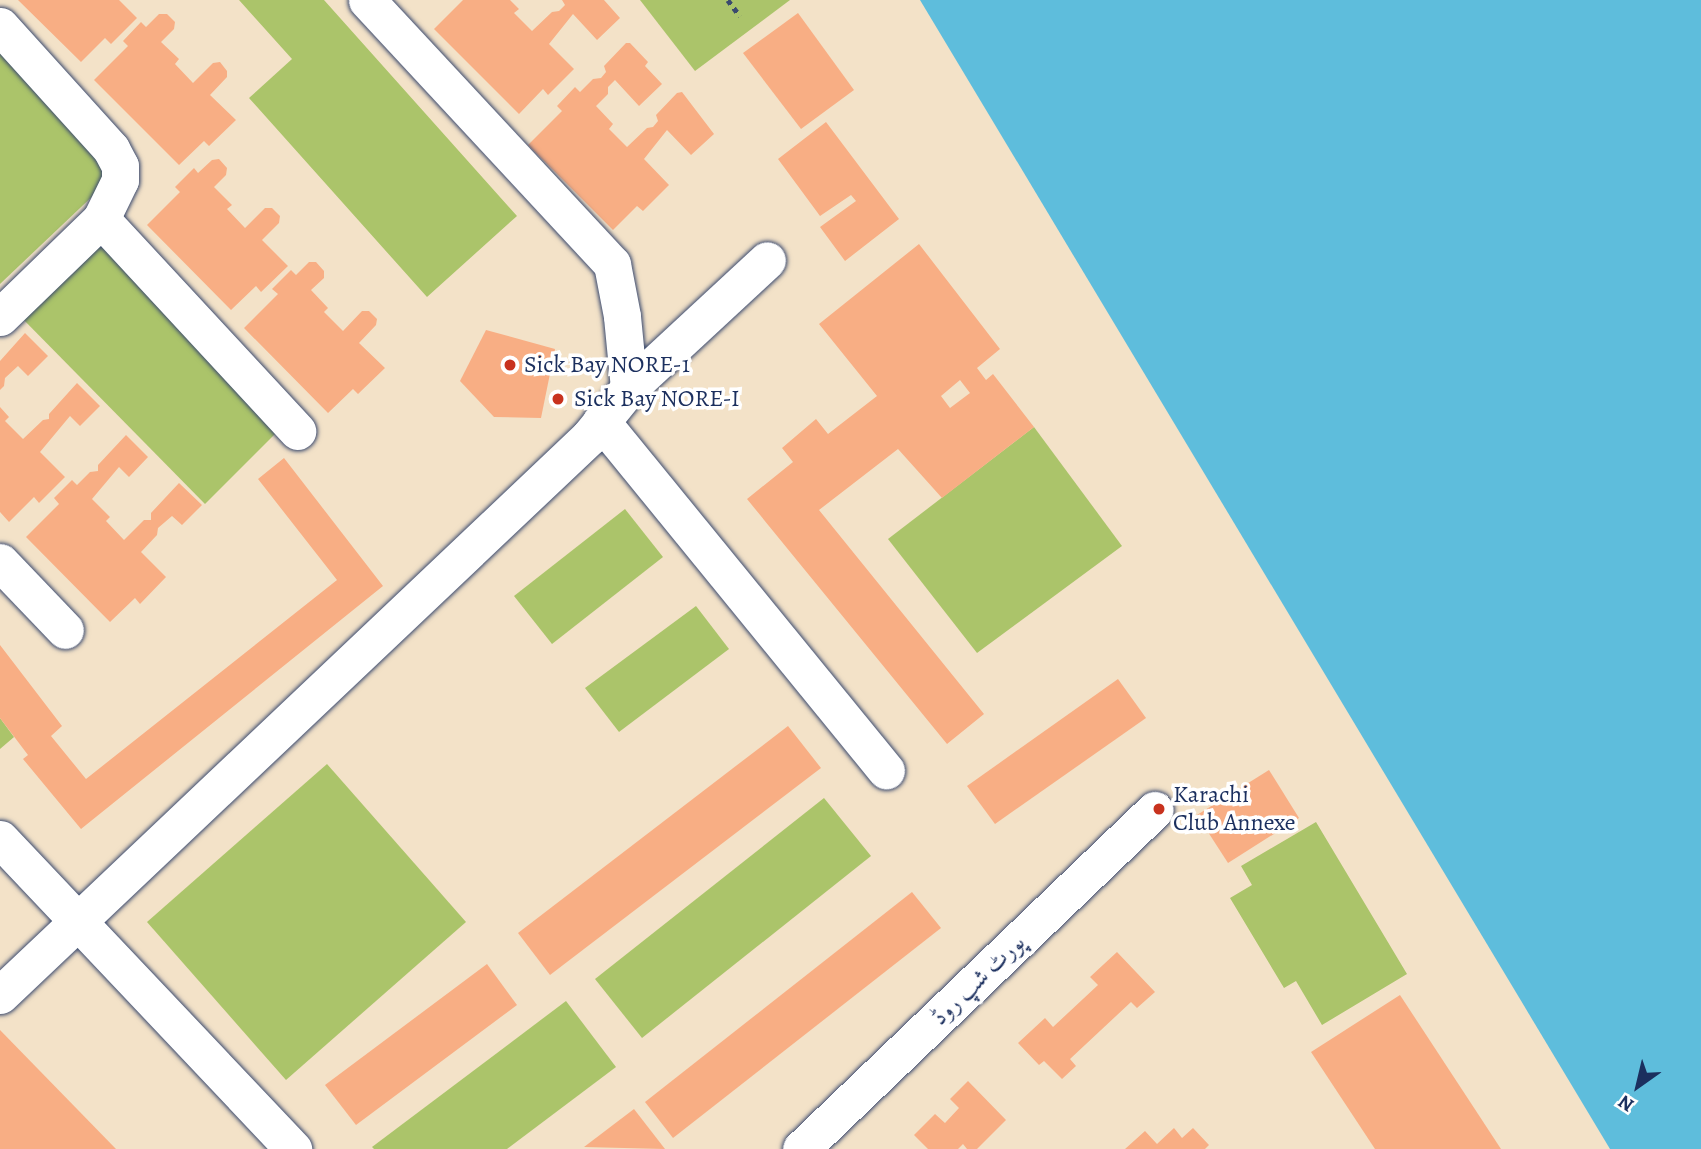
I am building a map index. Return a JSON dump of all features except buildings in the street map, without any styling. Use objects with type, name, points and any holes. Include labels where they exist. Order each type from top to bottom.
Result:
[{"type":"street","points":[[367,0],[612,264],[622,316],[629,388]]},
{"type":"street","points":[[0,26],[111,149],[120,166],[120,180],[101,219],[0,317]]},
{"type":"street","points":[[101,219],[297,431]]},
{"type":"street","points":[[0,995],[589,437],[629,388],[767,260]]},
{"type":"street","points":[[601,421],[886,770]]},
{"type":"street","points":[[0,562],[65,630]]},
{"type":"street","name":"پورٹ شپ روڈ","points":[[801,1149],[1155,810]]},
{"type":"street","points":[[0,839],[293,1149]]},
{"type":"path","points":[[728,0],[740,16]]},
{"type":"green space","points":[[239,0],[324,0],[517,216],[427,297],[249,98],[292,59]]},
{"type":"green space","points":[[640,0],[790,0],[695,71]]},
{"type":"green space","points":[[0,44],[106,167],[99,190],[0,284]]},
{"type":"green space","points":[[100,240],[280,429],[205,504],[15,311]]},
{"type":"green space","points":[[1034,427],[1122,546],[977,653],[888,539]]},
{"type":"green space","points":[[625,509],[663,557],[552,644],[514,596]]},
{"type":"green space","points":[[696,606],[729,649],[619,732],[585,688]]},
{"type":"green space","points":[[0,718],[14,737],[0,749]]},
{"type":"green space","points":[[327,764],[466,922],[286,1080],[147,922]]},
{"type":"green space","points":[[824,798],[871,856],[642,1038],[595,979]]},
{"type":"green space","points":[[1316,822],[1407,974],[1322,1025],[1296,981],[1284,988],[1230,898],[1252,885],[1241,866]]},
{"type":"green space","points":[[566,1001],[616,1067],[507,1149],[372,1147]]},
{"type":"water","points":[[920,0],[1701,0],[1701,1149],[1610,1149]]},
{"type":"place","name":"Sick Bay NORE-1","points":[[510,365]]},
{"type":"place","name":"Sick Bay NORE-I","points":[[558,399]]},
{"type":"place","name":"Karachi Club Annexe","points":[[1159,809]]}]
